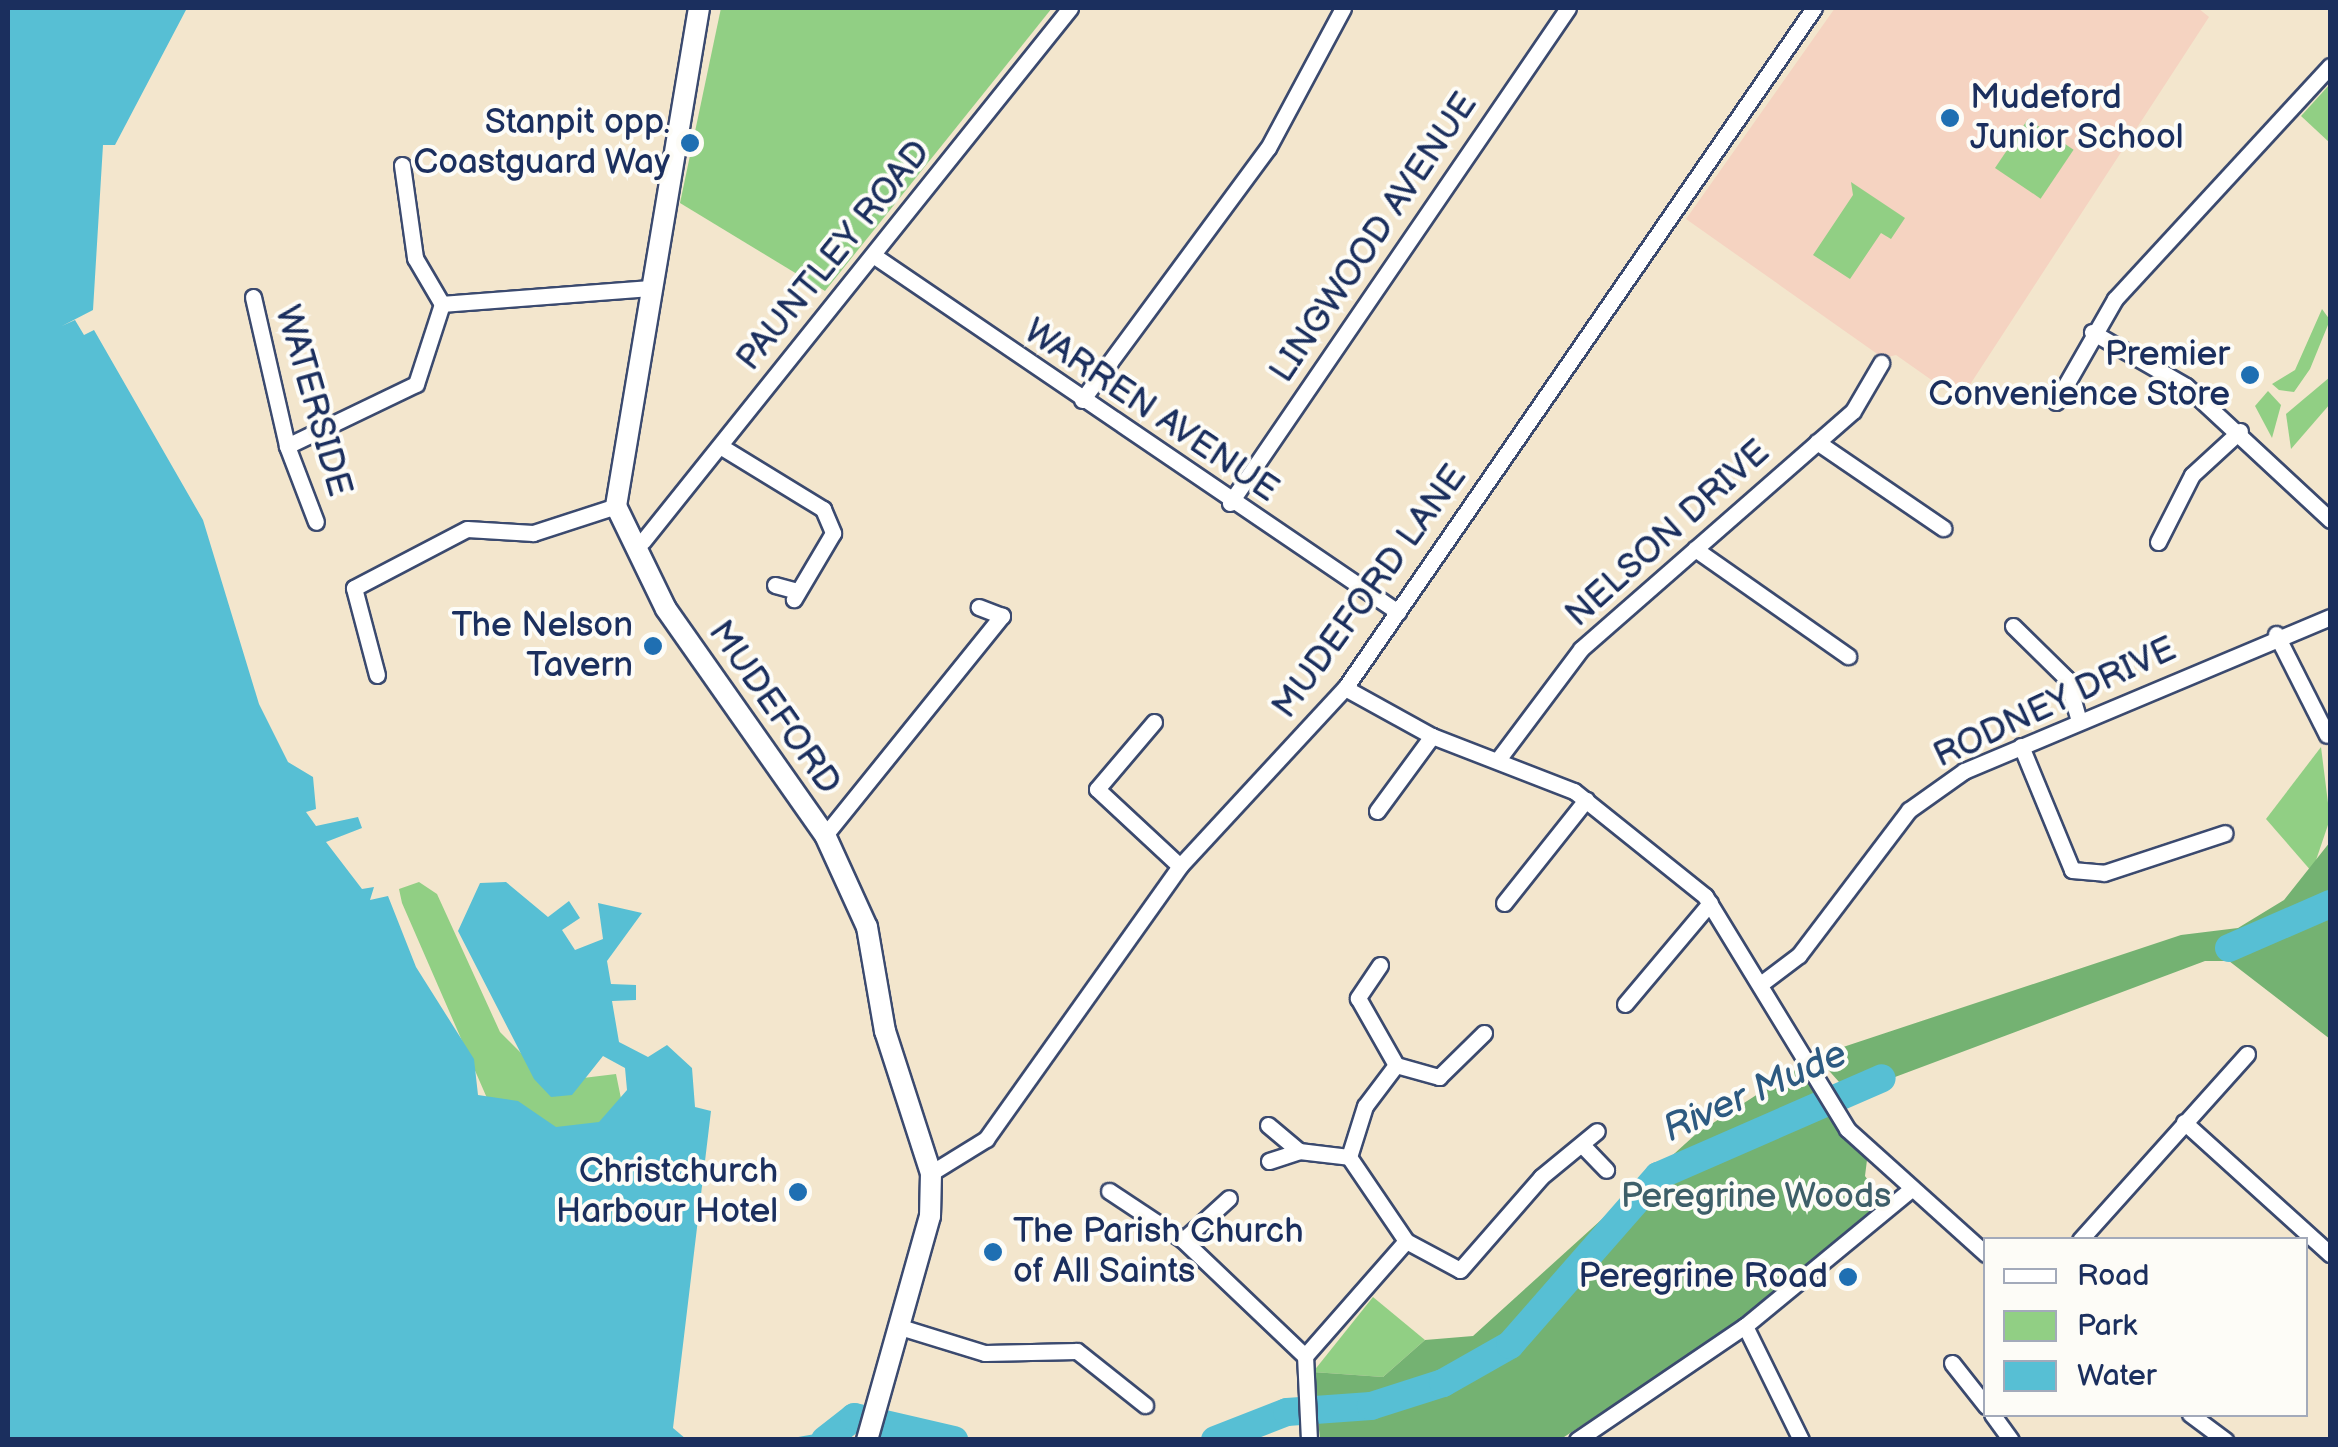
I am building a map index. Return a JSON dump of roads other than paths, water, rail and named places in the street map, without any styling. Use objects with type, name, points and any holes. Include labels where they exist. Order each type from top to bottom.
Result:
[{"type":"street","points":[[378,675],[354,588],[467,529],[532,533],[616,506],[649,288],[699,8]]},
{"type":"street","name":"PAUNTLEY ROAD","points":[[643,541],[1070,8]]},
{"type":"street","points":[[1082,400],[1268,148],[1343,8]]},
{"type":"street","name":"LINGWOOD AVENUE","points":[[1230,502],[1568,8]]},
{"type":"street","name":"MUDEFORD LANE","points":[[932,1173],[1005,1116],[1180,866],[1345,688],[1814,8]]},
{"type":"street","points":[[2056,402],[2092,332],[2330,66]]},
{"type":"street","points":[[287,446],[416,384],[442,304],[415,258],[402,165]]},
{"type":"street","name":"WARREN AVENUE","points":[[873,256],[1230,502],[1398,612]]},
{"type":"street","points":[[442,304],[649,288]]},
{"type":"street","name":"WATERSIDE","points":[[253,296],[287,446],[316,522]]},
{"type":"street","points":[[2092,332],[2186,386],[2240,431],[2330,520]]},
{"type":"street","name":"NELSON DRIVE","points":[[1500,757],[1581,649],[1853,411],[1881,363]]},
{"type":"street","points":[[2158,542],[2192,475],[2240,431]]},
{"type":"street","points":[[1817,442],[1942,528]]},
{"type":"street","points":[[720,446],[823,509],[832,533],[795,595],[775,584]]},
{"type":"street","name":"MUDEFORD","points":[[616,506],[666,609],[825,835],[867,927],[885,1032],[932,1173],[930,1216],[867,1440]]},
{"type":"street","points":[[1695,549],[1848,656]]},
{"type":"street","points":[[825,835],[1002,616],[979,607]]},
{"type":"street","name":"RODNEY DRIVE","points":[[1762,984],[1799,955],[1910,810],[2021,746],[2276,634],[2330,617]]},
{"type":"street","points":[[2013,626],[2067,678],[2079,721]]},
{"type":"street","points":[[2276,634],[2327,735]]},
{"type":"street","points":[[1345,688],[1432,736],[1500,757],[1586,800],[1710,904],[1840,1117],[1911,1189],[1983,1251]]},
{"type":"street","points":[[1154,722],[1097,789],[1180,866]]},
{"type":"street","points":[[1376,811],[1432,736]]},
{"type":"street","points":[[2021,746],[2072,870],[2104,874],[2225,833]]},
{"type":"street","points":[[1504,903],[1586,800]]},
{"type":"street","points":[[1625,1004],[1710,904]]},
{"type":"street","points":[[1380,964],[1358,998],[1396,1065],[1439,1076],[1484,1033]]},
{"type":"street","points":[[2083,1237],[2248,1054]]},
{"type":"street","points":[[1349,1157],[1365,1106],[1396,1065]]},
{"type":"street","points":[[2184,1122],[2324,1250]]},
{"type":"street","points":[[1268,1125],[1299,1151]]},
{"type":"street","points":[[1269,1162],[1299,1151],[1349,1157],[1406,1242],[1460,1270],[1541,1177],[1586,1149],[1597,1132]]},
{"type":"street","points":[[1586,1149],[1606,1170]]},
{"type":"street","points":[[1580,1439],[1746,1326],[1911,1189]]},
{"type":"street","points":[[1109,1191],[1184,1240],[1304,1356]]},
{"type":"street","points":[[1184,1240],[1228,1198]]},
{"type":"street","points":[[1309,1440],[1303,1401],[1304,1356],[1406,1242]]},
{"type":"street","points":[[898,1326],[985,1353],[1077,1350],[1145,1405]]},
{"type":"street","points":[[1746,1326],[1801,1440]]},
{"type":"street","points":[[1952,1363],[1983,1402]]},
{"type":"street","points":[[1994,1417],[2011,1440]]},
{"type":"street","points":[[2194,1417],[2225,1440]]},
{"type":"water","points":[[8,8],[187,8],[115,145],[103,145],[93,310],[62,326],[75,320],[84,335],[94,330],[203,520],[259,704],[288,762],[313,777],[316,809],[306,812],[316,826],[358,817],[362,828],[326,842],[362,889],[374,887],[370,900],[388,896],[416,967],[474,1059],[478,1095],[518,1101],[556,1127],[599,1122],[627,1090],[625,1068],[603,1056],[572,1095],[551,1097],[534,1079],[458,931],[480,883],[506,882],[548,917],[569,901],[580,918],[562,930],[575,950],[603,939],[598,903],[642,913],[607,961],[611,984],[636,985],[636,1000],[612,1001],[619,1042],[648,1057],[667,1045],[692,1068],[695,1107],[711,1111],[673,1428],[686,1439],[8,1439]]},
{"type":"water","points":[[858,1406],[845,1439],[787,1439],[832,1431]]},
{"type":"waterway","name":"River Mude","points":[[2229,948],[2330,904]]},
{"type":"waterway","name":"River Mude","points":[[1215,1440],[1287,1412],[1371,1406],[1443,1383],[1510,1345],[1658,1176],[1882,1078]]},
{"type":"waterway","name":"River Mude","points":[[825,1440],[854,1417],[954,1440]]},
{"type":"place","name":"Mudeford Junior School","points":[[1950,118]]},
{"type":"place","name":"Stanpit opp. Coastguard Way","points":[[690,143]]},
{"type":"place","name":"Premier Convenience Store","points":[[2250,375]]},
{"type":"place","name":"The Nelson Tavern","points":[[653,646]]},
{"type":"place","name":"Christchurch Harbour Hotel","points":[[798,1192]]},
{"type":"place","name":"The Parish Church of All Saints","points":[[993,1252]]},
{"type":"place","name":"Peregrine Road","points":[[1848,1277]]},
{"type":"park label","name":"Peregrine Woods","points":[[1756,1197]]}]
